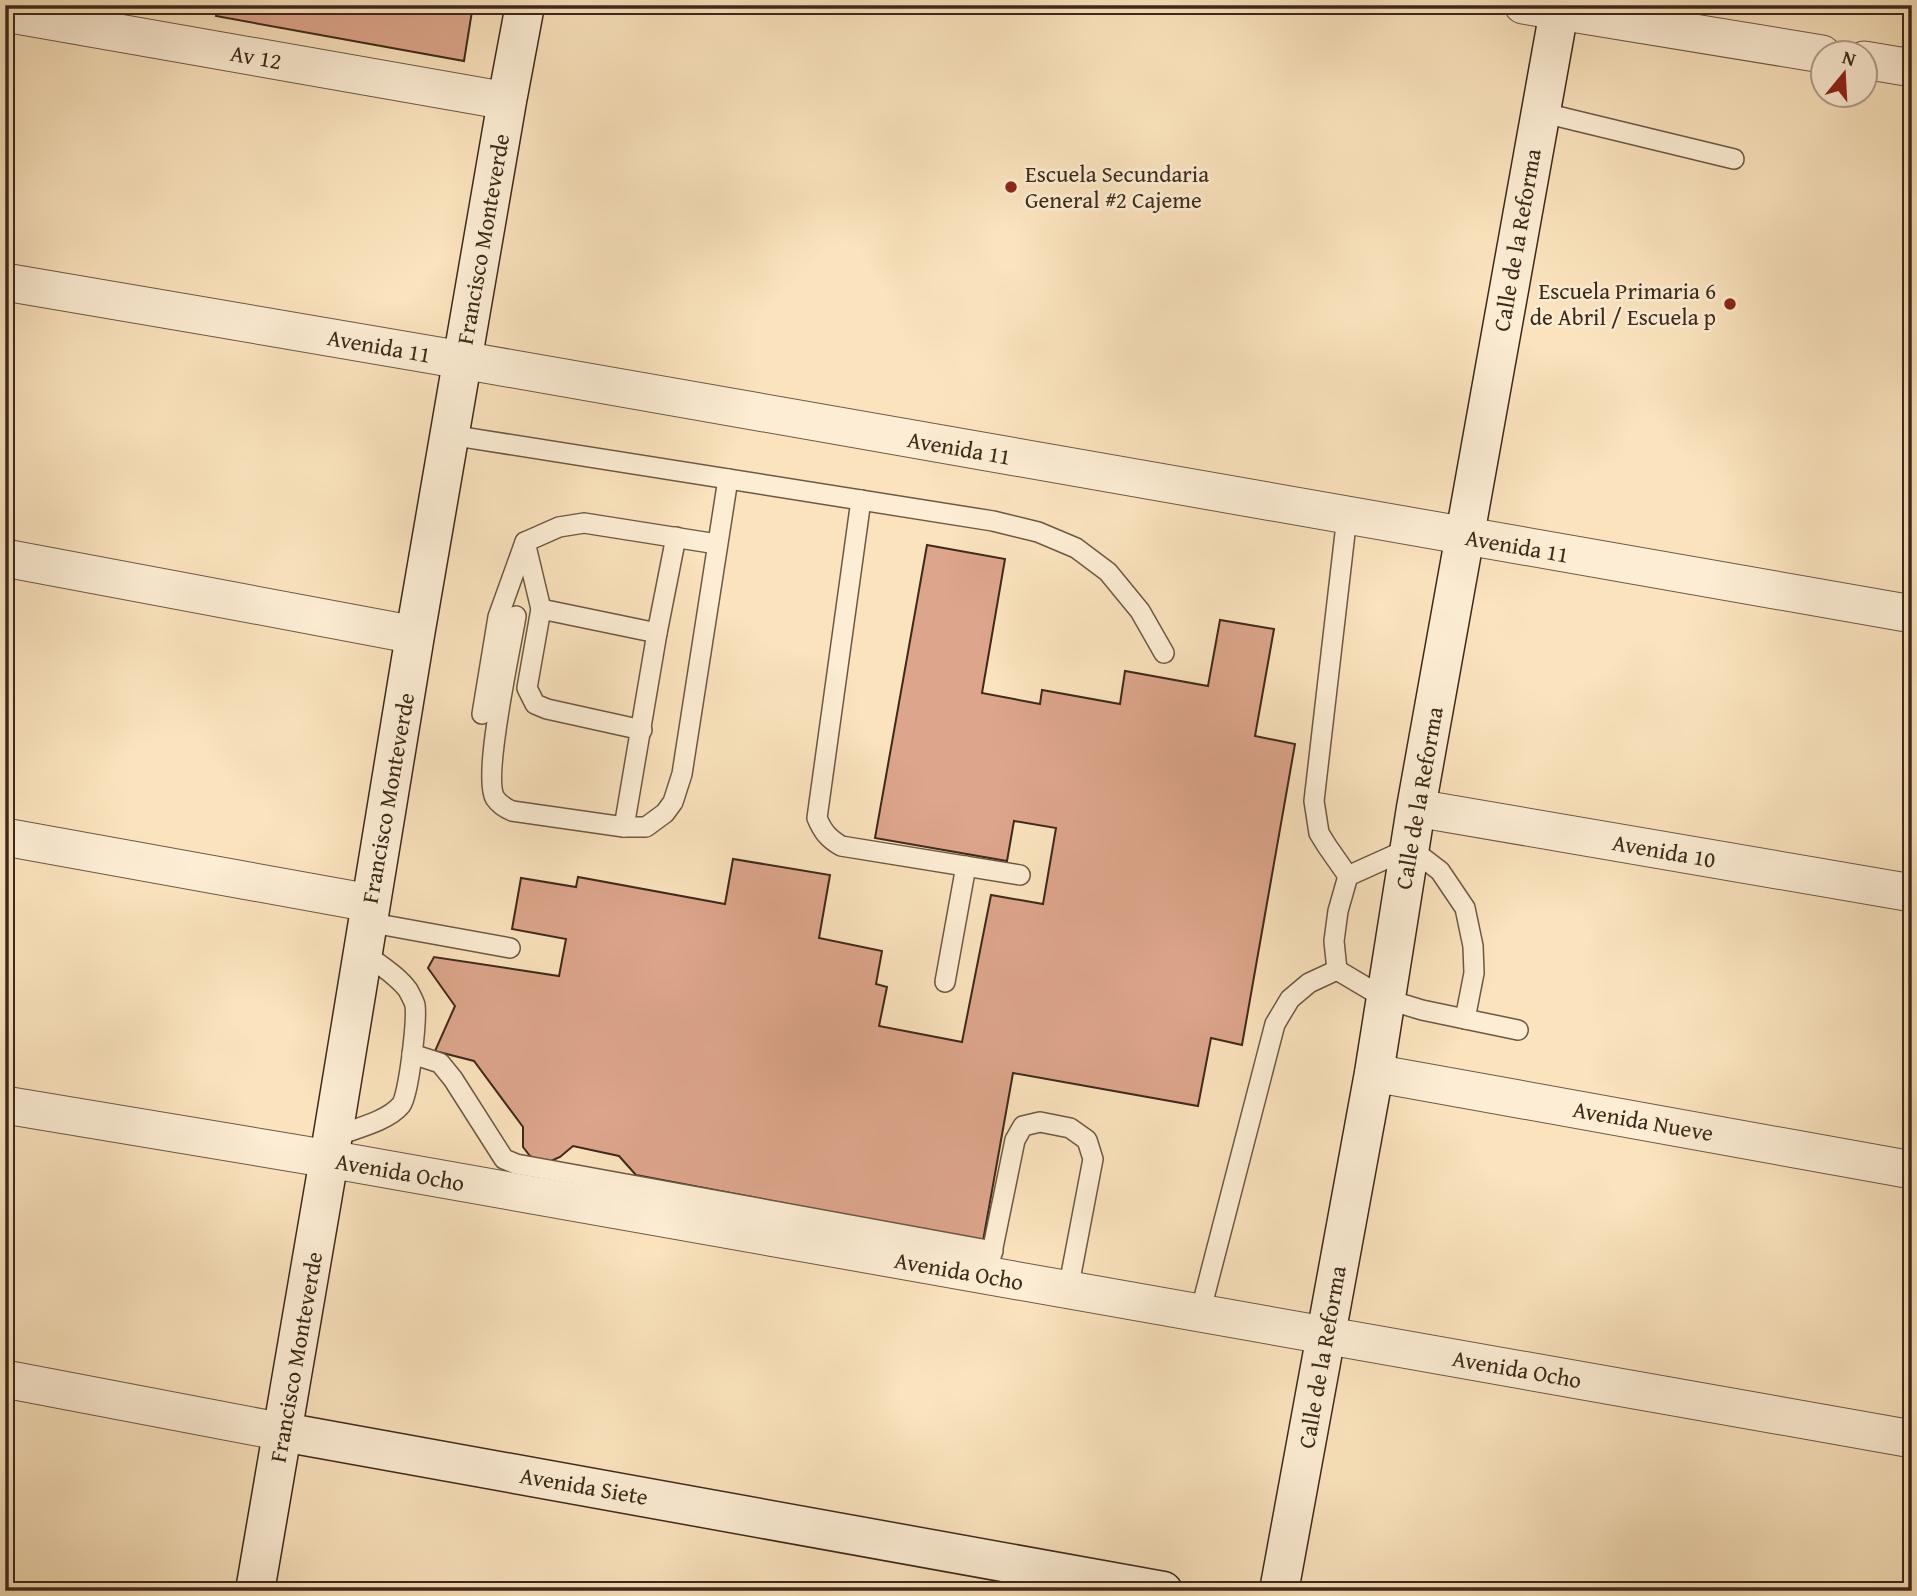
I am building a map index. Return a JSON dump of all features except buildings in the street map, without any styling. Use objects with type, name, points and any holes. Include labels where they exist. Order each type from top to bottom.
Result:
[{"type":"main road","name":"Francisco Monteverde","points":[[255,1591],[284,1432],[415,635],[506,101],[525,5]]},
{"type":"main road","name":"Calle de la Reforma","points":[[1279,1591],[1374,1073],[1416,808],[1540,112],[1547,7]]},
{"type":"main road","name":"Avenida Siete","points":[[284,1432],[1163,1591]]},
{"type":"street","points":[[1547,7],[1808,52]]},
{"type":"street","name":"Av 12","points":[[5,13],[506,101]]},
{"type":"street","points":[[1878,63],[1912,68]]},
{"type":"street","name":"Avenida 11","points":[[5,282],[1912,614]]},
{"type":"street","points":[[5,558],[415,635]]},
{"type":"street","name":"Avenida 10","points":[[1416,808],[1912,893]]},
{"type":"street","points":[[5,837],[367,926]]},
{"type":"street","name":"Avenida Nueve","points":[[1374,1073],[1912,1170]]},
{"type":"street","name":"Avenida Ocho","points":[[5,1105],[331,1148],[990,1264],[1068,1290],[1912,1439]]},
{"type":"street","name":"Avenida Siete","points":[[5,1379],[284,1432]]},
{"type":"lane","points":[[1540,112],[1734,159]]},
{"type":"lane","points":[[450,435],[993,521],[1038,532],[1076,548],[1108,572],[1140,611],[1164,653]]},
{"type":"lane","points":[[516,617],[494,742],[491,769],[494,797],[503,807],[512,811],[624,827],[646,827],[654,822],[673,802],[682,774],[728,479]]},
{"type":"lane","points":[[861,500],[817,818],[823,832],[841,846],[1020,875]]},
{"type":"lane","points":[[1347,516],[1314,801],[1319,833],[1348,876]]},
{"type":"lane","points":[[482,714],[498,617],[525,542],[559,527],[583,523],[717,544]]},
{"type":"lane","points":[[624,827],[676,537]]},
{"type":"lane","points":[[525,542],[541,609],[527,688],[535,704],[642,730]]},
{"type":"lane","points":[[541,609],[657,633]]},
{"type":"lane","points":[[1337,970],[1334,941],[1338,911],[1348,876],[1410,848],[1440,871],[1465,908],[1473,946],[1474,973],[1465,1019]]},
{"type":"lane","points":[[944,982],[966,866]]},
{"type":"lane","points":[[367,926],[510,948]]},
{"type":"lane","points":[[331,1148],[386,1117],[400,1107],[405,1099],[412,1054],[415,1005],[367,926]]},
{"type":"lane","points":[[1337,970],[1386,999],[1422,1010],[1518,1030]]},
{"type":"lane","points":[[1200,1313],[1275,1024],[1290,999],[1309,983],[1337,970]]},
{"type":"lane","points":[[412,1054],[440,1063],[504,1159],[516,1164],[990,1264],[1015,1140],[1023,1126],[1040,1122],[1070,1128],[1087,1140],[1093,1159],[1068,1290]]},
{"type":"place","name":"Escuela Secundaria General #2 Cajeme","points":[[1011,187]]},
{"type":"place","name":"Escuela Primaria 6 de Abril / Escuela p","points":[[1730,304]]}]
